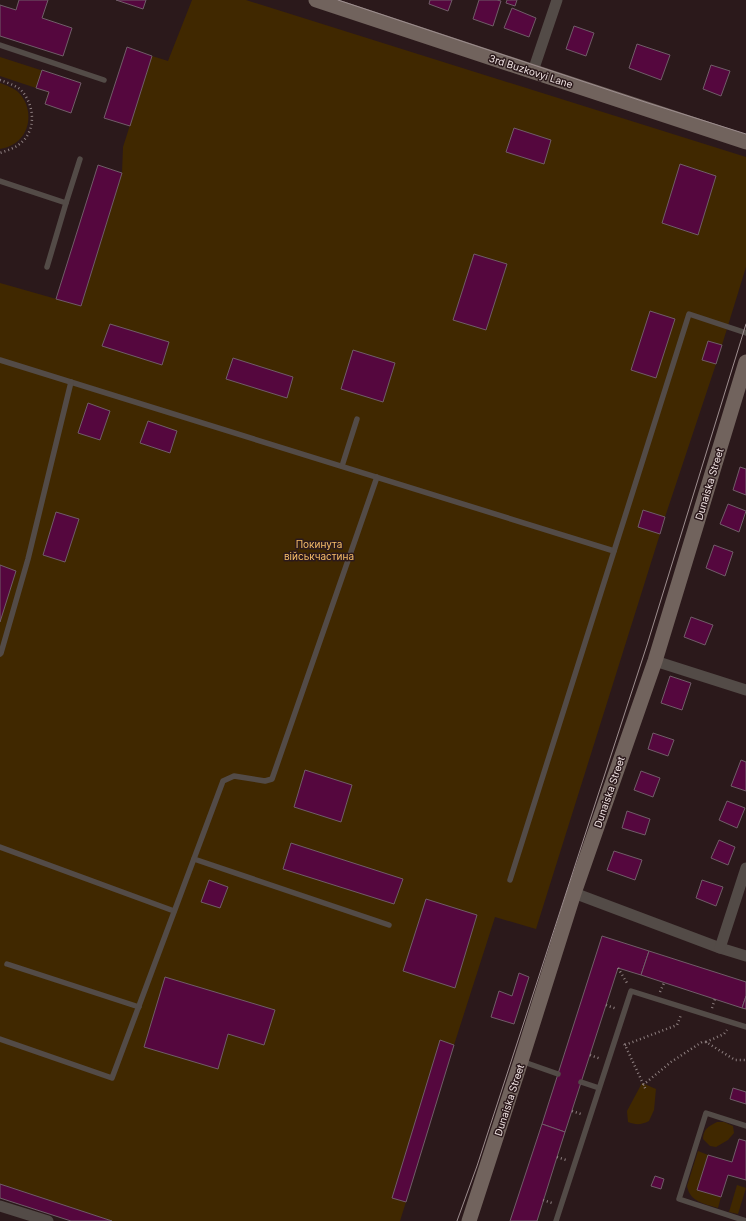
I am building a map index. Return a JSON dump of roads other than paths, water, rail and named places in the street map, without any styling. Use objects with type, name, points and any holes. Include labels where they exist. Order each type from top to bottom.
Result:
[{"type":"street","name":"3rd Buzkovyi Lane","points":[[316,0],[746,142]]},
{"type":"street","points":[[533,71],[557,0]]},
{"type":"street","name":"Dunaiska Street","points":[[469,1221],[574,893],[655,661],[746,362]]},
{"type":"street","points":[[655,661],[746,690]]},
{"type":"street","points":[[720,948],[746,868]]},
{"type":"street","points":[[574,893],[720,948],[746,956]]},
{"type":"street","points":[[0,1206],[48,1221]]},
{"type":"lane","points":[[0,45],[104,80]]},
{"type":"lane","points":[[47,267],[80,159]]},
{"type":"lane","points":[[0,181],[66,203]]},
{"type":"lane","points":[[510,880],[689,314],[746,333]]},
{"type":"lane","points":[[0,360],[614,551]]},
{"type":"lane","points":[[0,654],[2,653],[28,559],[71,382]]},
{"type":"lane","points":[[342,466],[357,419]]},
{"type":"lane","points":[[0,1039],[112,1078],[223,781],[234,776],[265,782],[272,779],[377,478]]},
{"type":"lane","points":[[0,846],[174,911]]},
{"type":"lane","points":[[194,859],[389,925]]},
{"type":"lane","points":[[7,964],[138,1007]]},
{"type":"lane","points":[[556,1221],[631,991],[746,1027]]},
{"type":"lane","points":[[521,1061],[558,1074]]},
{"type":"lane","points":[[581,1082],[599,1088]]},
{"type":"lane","points":[[746,1126],[706,1113],[679,1199],[746,1221]]},
{"type":"tram line","points":[[338,0],[746,134]]},
{"type":"tram line","points":[[457,1221],[477,1166],[647,645],[746,324]]},
{"type":"park label","name":"Покинута військчастина","points":[[319,550]]}]
